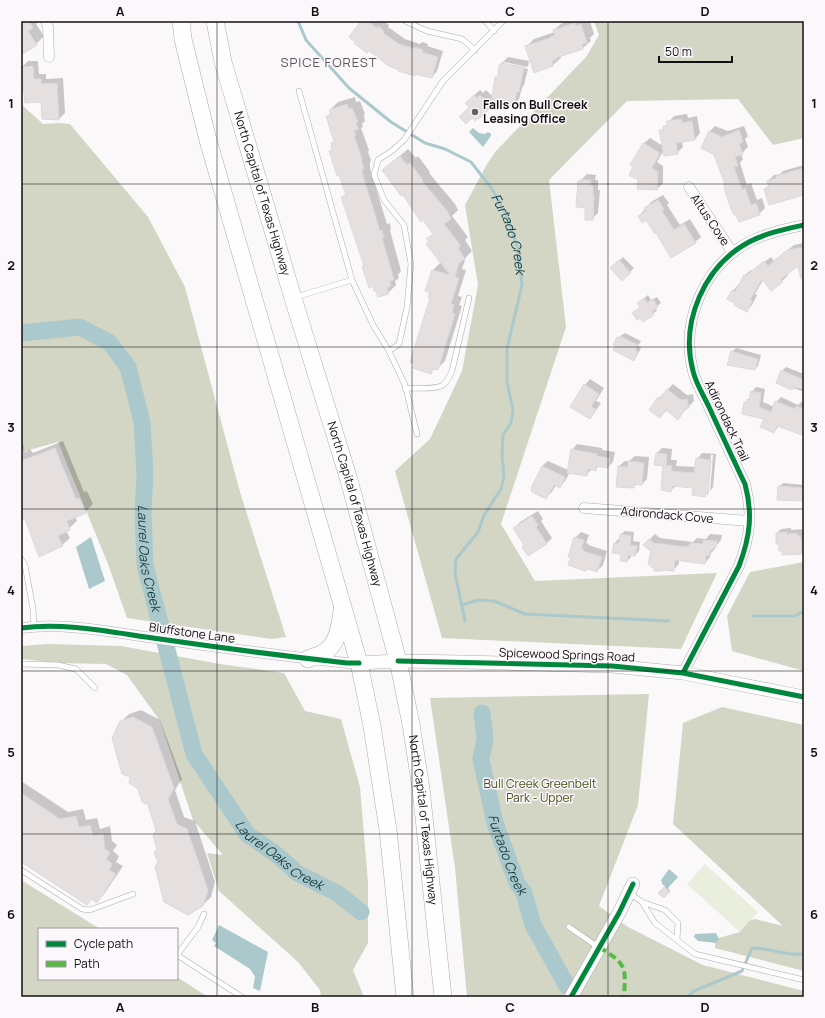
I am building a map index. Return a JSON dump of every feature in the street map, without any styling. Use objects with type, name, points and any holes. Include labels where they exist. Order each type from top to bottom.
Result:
[{"type":"highway","points":[[181,21],[183,39],[208,140],[359,663],[373,733],[388,830],[405,997]]},
{"type":"highway","name":"North Capital of Texas Highway","points":[[215,21],[223,62],[349,480],[398,661],[411,724],[421,789],[443,997]]},
{"type":"highway","points":[[308,659],[322,654],[330,648],[336,639],[342,606]]},
{"type":"main road","name":"Spicewood Springs Road","points":[[359,663],[398,661],[612,666],[683,673],[804,697]]},
{"type":"main road","points":[[571,997],[631,889]]},
{"type":"street","points":[[46,21],[48,27],[49,57]]},
{"type":"street","name":"Altus Cove","points":[[689,187],[732,252]]},
{"type":"street","name":"Adirondack Trail","points":[[683,673],[739,566],[749,534],[749,500],[745,484],[693,372],[690,339],[695,305],[718,265],[732,252],[750,241],[804,225]]},
{"type":"street","name":"Adirondack Cove","points":[[584,508],[749,521]]},
{"type":"street","name":"Bluffstone Lane","points":[[21,628],[57,626],[264,654],[359,663]]},
{"type":"lane","points":[[405,21],[427,31],[462,39],[475,50]]},
{"type":"lane","points":[[485,21],[494,31]]},
{"type":"lane","points":[[389,351],[399,344],[407,307],[411,264],[404,225],[384,200],[374,175],[378,160],[393,150],[404,140],[443,81],[503,21]]},
{"type":"lane","points":[[299,91],[352,280],[373,325],[389,351],[405,388],[417,434]]},
{"type":"lane","points":[[293,298],[352,280]]},
{"type":"lane","points":[[405,388],[436,387],[443,385],[447,380],[452,372],[469,298]]},
{"type":"lane","points":[[21,559],[24,565],[24,573],[33,609],[34,627]]},
{"type":"lane","points":[[21,664],[58,665],[76,669],[95,688]]},
{"type":"lane","points":[[21,870],[82,909],[90,910],[133,894]]},
{"type":"lane","points":[[631,889],[642,902],[655,923],[695,954],[804,980]]},
{"type":"lane","points":[[642,902],[664,910],[678,923],[677,940]]},
{"type":"lane","points":[[178,954],[198,927],[204,914]]},
{"type":"lane","points":[[569,927],[599,947]]},
{"type":"lane","points":[[178,956],[242,997]]},
{"type":"green space","points":[[594,21],[804,21],[804,138],[773,145],[738,99],[627,101],[549,180],[566,327],[501,524],[535,581],[717,573],[681,649],[442,638],[395,471],[430,439],[462,371],[478,285],[465,205],[487,164],[496,151],[586,57],[599,35]]},
{"type":"green space","points":[[21,104],[43,124],[70,124],[148,217],[185,287],[240,492],[286,637],[271,639],[127,618],[108,564],[58,442],[25,451],[21,446]]},
{"type":"green space","points":[[804,562],[804,671],[732,651],[727,616],[750,572]]},
{"type":"green space","points":[[48,644],[121,646],[220,664],[284,673],[305,711],[341,719],[360,787],[368,882],[368,943],[353,970],[364,997],[321,997],[320,990],[298,962],[219,891],[207,853],[223,855],[193,820],[160,721],[127,675],[106,664],[58,663],[21,659],[21,646]]},
{"type":"green space","name":"Bull Creek Greenbelt Park - Upper","points":[[649,694],[638,805],[599,906],[628,927],[703,965],[804,991],[804,997],[467,997],[455,868],[430,698]]},
{"type":"green space","points":[[722,707],[804,725],[804,971],[715,948],[715,939],[740,932],[749,921],[755,919],[783,926],[673,824],[683,723]]},
{"type":"green space","points":[[705,864],[758,912],[740,932],[687,884]]},
{"type":"green space","points":[[21,880],[98,928],[38,928],[38,980],[178,980],[178,978],[208,997],[21,997]]},
{"type":"water","points":[[473,128],[479,133],[485,134],[488,132],[491,134],[483,147],[469,132]]},
{"type":"water","points":[[91,537],[105,581],[89,589],[76,547]]},
{"type":"water","points":[[669,869],[678,877],[668,888],[663,885],[661,880]]},
{"type":"water","points":[[219,925],[268,952],[260,991],[253,988],[255,977],[250,969],[214,946],[216,943],[212,940]]},
{"type":"water","points":[[716,933],[719,939],[716,943],[698,941],[694,937],[695,934]]},
{"type":"building","points":[[21,21],[29,21],[33,28],[28,31],[37,45],[21,55]]},
{"type":"building","points":[[361,21],[367,21],[377,28],[378,26],[384,31],[383,33],[399,44],[415,49],[415,47],[423,50],[422,52],[438,57],[432,78],[415,74],[415,76],[398,71],[399,70],[389,66],[369,51],[367,53],[354,43],[355,42],[349,37]]},
{"type":"building","points":[[575,23],[576,26],[581,24],[587,43],[582,44],[583,49],[556,58],[557,59],[552,61],[553,66],[534,73],[525,46],[550,38],[555,35],[553,30]]},
{"type":"building","points":[[501,63],[524,67],[519,92],[517,92],[514,106],[491,102],[495,77],[498,77],[499,65],[501,65]]},
{"type":"building","points":[[33,66],[34,79],[41,79],[41,84],[57,83],[59,120],[42,119],[41,102],[25,103],[21,67]]},
{"type":"building","name":"Falls on Bull Creek Leasing Office","points":[[474,95],[477,98],[480,95],[492,107],[479,119],[478,118],[475,121],[472,118],[466,124],[459,117],[469,107],[465,103]]},
{"type":"building","points":[[347,104],[349,109],[352,108],[358,122],[356,123],[358,129],[354,131],[356,135],[354,136],[362,159],[364,169],[362,169],[363,176],[380,231],[382,230],[384,237],[382,238],[394,280],[390,281],[391,286],[387,288],[389,294],[378,297],[373,286],[369,288],[362,266],[364,266],[341,197],[346,195],[339,175],[337,176],[329,151],[332,150],[331,143],[334,142],[326,116],[331,115],[329,110]]},
{"type":"building","points":[[682,119],[682,123],[692,121],[695,140],[676,143],[678,154],[664,156],[659,130],[664,130],[663,126],[667,126],[667,121]]},
{"type":"building","points":[[739,130],[743,142],[739,144],[743,154],[735,157],[738,166],[734,167],[742,190],[745,188],[751,205],[756,203],[760,215],[739,222],[731,209],[725,191],[725,184],[714,155],[701,148],[709,131],[722,137]]},
{"type":"building","points":[[643,143],[660,153],[652,168],[658,172],[657,190],[637,189],[638,180],[629,175],[633,167],[630,165]]},
{"type":"building","points":[[400,156],[407,165],[410,163],[423,180],[422,181],[448,212],[451,219],[444,224],[461,246],[458,248],[465,259],[459,263],[455,277],[459,278],[451,304],[454,305],[452,313],[455,314],[438,370],[433,369],[431,374],[413,368],[415,364],[410,362],[430,298],[428,297],[430,293],[425,291],[432,270],[450,275],[426,244],[429,242],[426,239],[433,234],[423,220],[421,222],[403,195],[401,196],[382,170]]},
{"type":"building","points":[[804,168],[804,195],[769,205],[764,189],[769,187],[767,181],[777,178],[776,176]]},
{"type":"building","points":[[591,180],[590,185],[593,185],[593,220],[585,220],[585,208],[576,207],[578,181]]},
{"type":"building","points":[[658,200],[664,209],[662,211],[674,230],[684,224],[696,243],[671,258],[656,233],[655,234],[646,220],[642,223],[638,216],[646,211],[644,208]]},
{"type":"building","points":[[804,247],[804,279],[801,279],[798,266],[781,279],[783,282],[771,291],[762,279],[750,300],[752,301],[747,312],[734,305],[735,304],[727,299],[732,290],[735,292],[744,275],[746,276],[764,261],[768,266],[787,250]]},
{"type":"building","points":[[619,260],[631,273],[622,281],[610,268]]},
{"type":"building","points":[[644,298],[647,303],[653,299],[658,307],[652,311],[654,315],[643,322],[640,318],[637,320],[632,313],[640,307],[637,303]]},
{"type":"building","points":[[620,336],[638,345],[635,350],[638,352],[634,361],[613,350],[616,346],[613,345],[617,337],[619,339]]},
{"type":"building","points":[[731,351],[758,359],[755,370],[727,365]]},
{"type":"building","points":[[781,370],[804,380],[804,389],[794,387],[792,390],[776,383]]},
{"type":"building","points":[[584,384],[599,394],[591,407],[596,409],[590,419],[570,407]]},
{"type":"building","points":[[667,389],[681,400],[687,399],[689,408],[686,408],[678,420],[666,410],[660,418],[649,410],[658,397],[660,399]]},
{"type":"building","points":[[751,391],[761,393],[759,407],[771,412],[775,401],[795,409],[796,406],[804,409],[804,429],[802,435],[777,426],[774,433],[760,427],[764,419],[742,414],[744,402],[746,402],[747,399],[749,400]]},
{"type":"building","points":[[55,448],[76,499],[79,498],[86,513],[67,521],[70,530],[58,536],[63,546],[39,557],[25,519],[21,520],[21,461]]},
{"type":"building","points":[[571,449],[610,458],[608,468],[596,466],[596,471],[588,469],[587,476],[567,473]]},
{"type":"building","points":[[656,453],[667,454],[666,465],[672,466],[671,471],[694,473],[696,458],[711,460],[708,494],[706,494],[705,497],[692,495],[693,488],[672,486],[671,492],[661,490],[663,466],[654,465]]},
{"type":"building","points":[[628,461],[644,463],[642,485],[634,484],[634,488],[616,487],[618,466],[628,467]]},
{"type":"building","points":[[542,466],[565,477],[560,488],[554,485],[546,499],[532,492],[531,488]]},
{"type":"building","points":[[778,486],[804,488],[804,501],[777,500]]},
{"type":"building","points":[[532,516],[538,525],[536,527],[547,544],[528,556],[522,547],[524,545],[513,528]]},
{"type":"building","points":[[787,532],[787,534],[797,533],[799,537],[801,537],[802,554],[782,555],[782,551],[779,551],[779,544],[776,544],[776,533]]},
{"type":"building","points":[[620,534],[631,536],[630,545],[637,546],[635,556],[628,555],[627,562],[620,561],[621,554],[612,553],[614,543],[619,543]]},
{"type":"building","points":[[574,537],[584,540],[581,549],[584,549],[583,551],[602,557],[597,572],[588,569],[585,571],[568,565],[571,557],[568,557]]},
{"type":"building","points":[[649,539],[654,543],[687,547],[691,543],[703,544],[703,540],[717,541],[716,547],[710,551],[709,556],[706,555],[705,564],[675,560],[674,571],[654,571],[654,568],[648,564],[651,551],[643,545]]},
{"type":"building","points":[[133,717],[152,727],[174,788],[168,799],[177,824],[187,829],[208,890],[203,906],[188,915],[164,902],[155,867],[158,862],[154,853],[157,849],[153,836],[156,830],[148,805],[142,802],[138,789],[129,783],[130,777],[122,774],[112,738],[120,721]]},
{"type":"building","points":[[21,793],[60,819],[76,816],[79,827],[90,825],[93,836],[103,834],[105,849],[110,853],[106,859],[112,864],[109,870],[116,874],[97,903],[91,899],[87,905],[21,862]]},
{"type":"building","points":[[664,887],[670,892],[664,898],[658,893]]},
{"type":"waterway","name":"Furtado Creek","points":[[298,21],[306,40],[349,88],[391,122],[425,143],[445,149],[471,162],[492,189],[507,216],[518,249],[522,285],[507,349],[507,382],[513,410],[511,423],[503,435],[502,455],[504,477],[501,489],[484,515],[478,532],[456,559],[455,573],[465,621]]},
{"type":"waterway","name":"Laurel Oaks Creek","points":[[21,333],[80,327],[110,343],[128,367],[142,422],[145,474],[143,511],[145,565],[194,754],[247,834],[277,855],[297,873],[337,893],[361,912]]},
{"type":"waterway","points":[[462,605],[478,600],[494,601],[525,614],[669,621]]},
{"type":"waterway","points":[[753,616],[795,616],[804,611]]},
{"type":"waterway","name":"Furtado Creek","points":[[482,713],[485,739],[481,759],[495,823],[517,883],[524,893],[533,925],[567,986]]},
{"type":"waterway","points":[[687,997],[694,991],[742,971],[752,948],[791,954],[804,954]]},
{"type":"marked path","points":[[599,947],[615,957],[622,966],[625,978],[624,997]]},
{"type":"cycle path","points":[[683,673],[739,566],[746,545],[750,515],[745,484],[694,376],[690,352],[690,334],[693,315],[699,297],[708,280],[719,265],[733,252],[762,236],[804,225]]},
{"type":"cycle path","points":[[21,628],[56,626],[73,627],[253,652],[347,663],[359,663]]},
{"type":"cycle path","points":[[398,661],[612,666],[683,673],[804,697]]},
{"type":"cycle path","points":[[571,997],[619,913],[633,884]]},
{"type":"place","name":"Falls on Bull Creek Leasing Office","points":[[475,112]]},
{"type":"district","name":"SPICE FOREST","points":[[329,62]]}]
